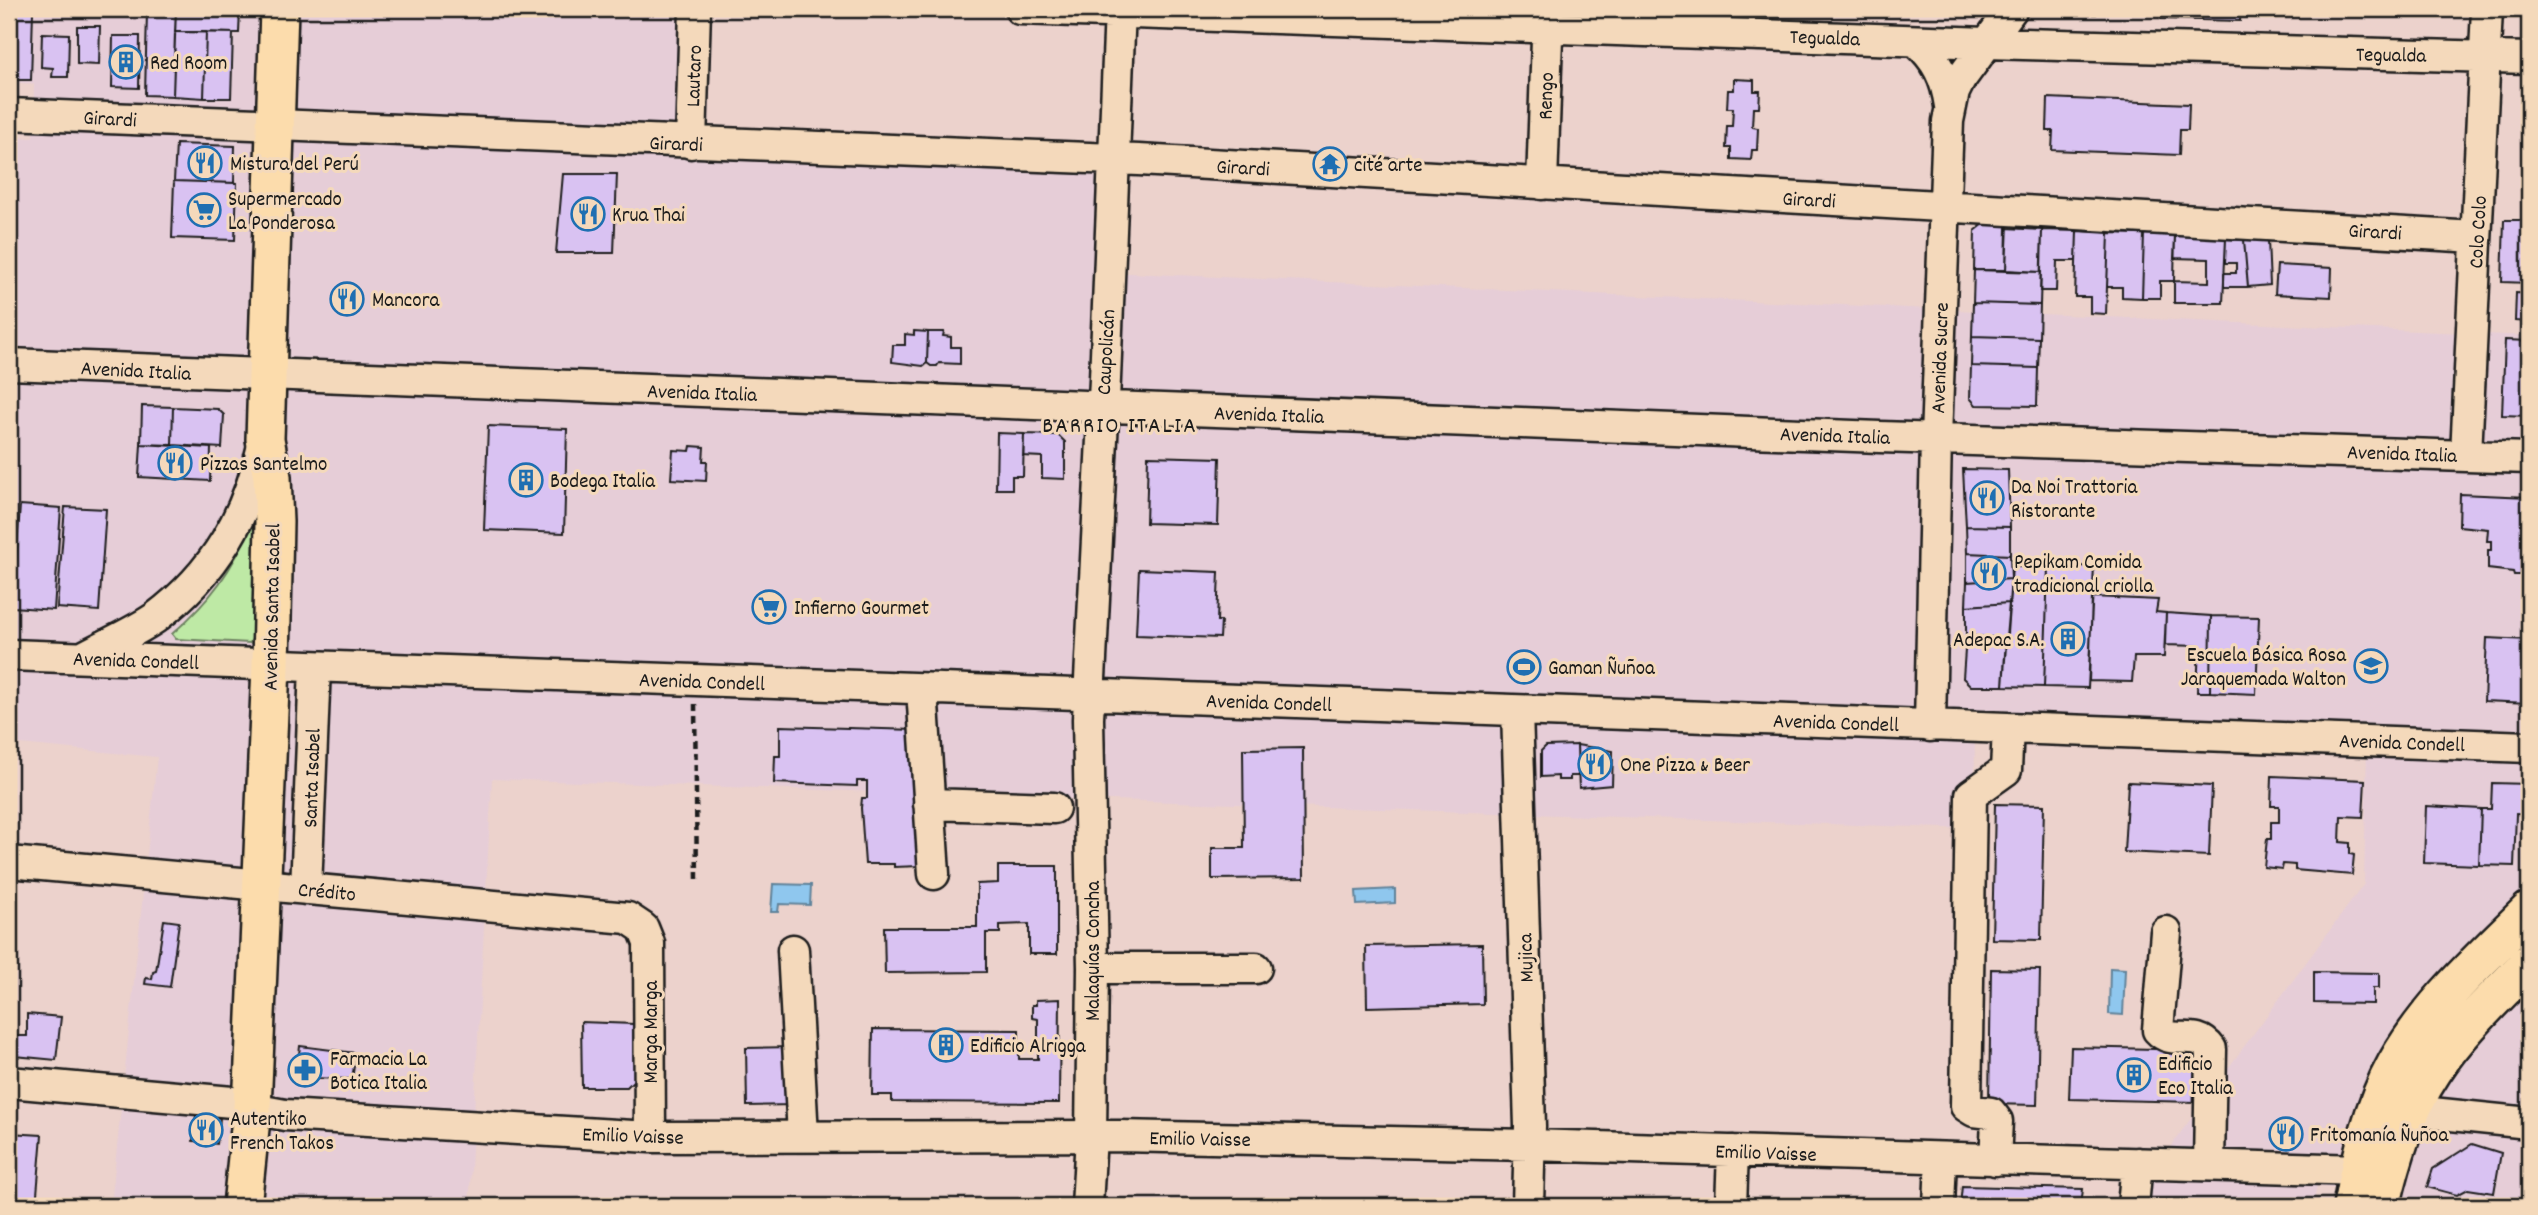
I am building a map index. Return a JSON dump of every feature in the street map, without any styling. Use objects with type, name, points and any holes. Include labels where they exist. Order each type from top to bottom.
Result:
[{"type":"main road","name":"Avenida Santa Isabel","points":[[242,1206],[252,1109],[271,666],[274,522],[272,477],[265,439],[279,9]]},
{"type":"main road","points":[[2381,1206],[2374,1119],[2395,1067],[2407,1046],[2437,1007],[2529,911]]},
{"type":"main road","points":[[2352,1206],[2447,1051],[2529,963]]},
{"type":"main road","points":[[2395,1067],[2400,1093],[2412,1111]]},
{"type":"street","name":"Lautaro","points":[[691,143],[695,9]]},
{"type":"street","name":"Tegualda","points":[[1020,9],[1547,18],[1916,41],[2529,58]]},
{"type":"street","name":"Avenida Sucre","points":[[1930,726],[1936,438],[1950,106],[1960,80],[2012,9]]},
{"type":"street","name":"Colo Colo","points":[[2466,455],[2487,9]]},
{"type":"street","name":"Caupolicán","points":[[1088,695],[1120,11]]},
{"type":"street","name":"Rengo","points":[[1542,184],[1547,18]]},
{"type":"street","points":[[1916,41],[1941,69],[1950,106]]},
{"type":"street","name":"Girardi","points":[[9,114],[1114,160],[2476,237]]},
{"type":"street","name":"Avenida Italia","points":[[9,364],[1102,408],[2529,458]]},
{"type":"street","points":[[81,658],[153,619],[196,583],[232,532],[246,504],[265,439]]},
{"type":"street","name":"Avenida Condell","points":[[9,654],[271,666],[2529,747]]},
{"type":"street","name":"Santa Isabel","points":[[306,889],[315,667]]},
{"type":"street","points":[[922,689],[934,874]]},
{"type":"street","name":"Malaquías Concha","points":[[1087,1206],[1091,1136],[1093,968],[1088,695]]},
{"type":"street","name":"Mujica","points":[[1517,711],[1530,1145],[1528,1206]]},
{"type":"street","points":[[1995,1160],[1997,1121],[1991,1113],[1974,1111],[1966,1106],[1971,795],[2006,770],[2008,728]]},
{"type":"street","points":[[929,804],[1054,808]]},
{"type":"street","name":"Crédito","points":[[9,862],[610,915],[628,918],[643,928]]},
{"type":"street","name":"Marga Marga","points":[[643,928],[649,943],[650,963],[650,1137]]},
{"type":"street","points":[[2166,932],[2158,1030],[2168,1037],[2193,1037],[2205,1041],[2211,1049],[2209,1165]]},
{"type":"street","points":[[793,950],[803,1136]]},
{"type":"street","points":[[1093,968],[1256,968]]},
{"type":"street","name":"Emilio Vaisse","points":[[9,1082],[232,1102],[285,1115],[650,1137],[1091,1136],[1530,1145],[1995,1160],[2376,1167]]},
{"type":"street","points":[[2412,1111],[2529,1123]]},
{"type":"street","points":[[1731,1206],[1733,1151]]},
{"type":"street","points":[[1939,1206],[1941,1158]]},
{"type":"street","points":[[2133,1206],[2137,1163]]},
{"type":"path","points":[[696,716],[697,881]]},
{"type":"shaded area","points":[[9,9],[711,9],[709,132],[1112,159],[1108,272],[2529,336],[2529,1206],[2469,1206],[2317,1186],[2313,1206],[2147,1206],[2156,1166],[2364,884],[2367,746],[1975,725],[1974,829],[492,779],[469,1206],[111,1206],[157,757],[9,743],[9,137],[33,138],[34,84],[9,82]]},
{"type":"green space","points":[[252,523],[259,524],[254,635],[250,643],[176,639],[172,634],[219,584],[237,556]]},
{"type":"water","points":[[773,884],[811,885],[810,905],[779,904],[778,912],[771,912]]},
{"type":"water","points":[[1395,889],[1395,903],[1357,905],[1356,891]]},
{"type":"water","points":[[2110,968],[2125,969],[2123,1015],[2109,1014]]},
{"type":"building","points":[[154,9],[176,9],[173,96],[145,95],[147,12],[154,12]]},
{"type":"building","points":[[176,9],[240,9],[239,33],[175,32]]},
{"type":"building","points":[[2050,9],[2096,9],[2096,14],[2054,14]]},
{"type":"building","points":[[2161,9],[2201,9],[2201,20],[2161,19]]},
{"type":"building","points":[[2201,9],[2241,9],[2240,21],[2201,20]]},
{"type":"building","points":[[2268,9],[2311,9],[2311,11]]},
{"type":"building","points":[[2526,9],[2529,9],[2529,23],[2525,23]]},
{"type":"building","points":[[9,10],[33,11],[31,80],[9,80]]},
{"type":"building","points":[[77,26],[100,26],[99,65],[77,64]]},
{"type":"building","points":[[175,32],[206,32],[204,98],[173,96]]},
{"type":"building","points":[[206,32],[233,33],[231,98],[204,98]]},
{"type":"building","points":[[42,33],[69,34],[68,77],[52,77],[53,68],[41,67]]},
{"type":"building","name":"Red Room","points":[[113,36],[140,36],[139,88],[112,87]]},
{"type":"building","points":[[1734,79],[1754,80],[1754,91],[1760,91],[1759,108],[1753,108],[1752,127],[1758,128],[1757,150],[1752,150],[1751,160],[1731,159],[1731,148],[1726,148],[1727,126],[1732,126],[1733,108],[1727,108],[1728,90],[1734,90]]},
{"type":"building","points":[[2048,98],[2189,104],[2188,130],[2180,130],[2179,155],[2052,150],[2053,131],[2047,131]]},
{"type":"building","name":"Mistura del Perú","points":[[176,144],[235,146],[234,183],[174,181]]},
{"type":"building","name":"Krua Thai","points":[[563,174],[617,174],[614,253],[556,253]]},
{"type":"building","name":"Supermercado La Ponderosa","points":[[174,181],[237,183],[235,240],[172,238]]},
{"type":"building","points":[[2504,220],[2529,220],[2529,283],[2502,282]]},
{"type":"building","points":[[1984,224],[2008,224],[2006,270],[1974,270],[1975,231]]},
{"type":"building","points":[[2007,228],[2042,230],[2041,272],[2006,270]]},
{"type":"building","points":[[2042,230],[2077,231],[2076,261],[2057,261],[2056,291],[2040,291]]},
{"type":"building","points":[[2077,231],[2109,233],[2106,314],[2090,313],[2090,297],[2075,297]]},
{"type":"building","points":[[2109,233],[2144,234],[2142,298],[2122,297],[2122,287],[2107,287]]},
{"type":"building","points":[[2144,234],[2175,235],[2174,281],[2160,281],[2160,298],[2142,298]]},
{"type":"building","points":[[2175,235],[2226,238],[2223,303],[2174,303],[2174,281],[2209,282],[2209,259],[2174,258]]},
{"type":"building","points":[[2226,239],[2244,240],[2248,287],[2224,287],[2224,273],[2236,273],[2236,263],[2225,263]]},
{"type":"building","points":[[2244,240],[2268,240],[2270,285],[2248,287]]},
{"type":"building","points":[[2277,265],[2332,268],[2331,297],[2275,294]]},
{"type":"building","points":[[1974,270],[2041,272],[2040,305],[1973,303]]},
{"type":"building","points":[[2516,293],[2529,294],[2529,322],[2515,321]]},
{"type":"building","points":[[1973,303],[2040,305],[2039,338],[1972,336]]},
{"type":"building","points":[[914,331],[928,332],[927,363],[923,366],[892,362],[893,345],[905,345],[905,334],[914,335]]},
{"type":"building","points":[[928,332],[944,332],[943,336],[951,337],[951,347],[960,347],[960,364],[939,363],[937,366],[931,366],[927,363]]},
{"type":"building","points":[[1972,336],[2039,338],[2038,368],[1971,366]]},
{"type":"building","points":[[2505,340],[2529,341],[2529,416],[2502,415]]},
{"type":"building","points":[[1971,366],[2038,368],[2037,406],[1976,405],[1970,398]]},
{"type":"building","points":[[142,406],[173,407],[172,445],[141,444]]},
{"type":"building","points":[[173,407],[218,409],[224,415],[222,448],[172,445]]},
{"type":"building","name":"Bodega Italia","points":[[488,426],[567,429],[564,533],[484,530]]},
{"type":"building","points":[[997,433],[1024,434],[1023,476],[1012,476],[1012,489],[996,489]]},
{"type":"building","points":[[1024,434],[1058,435],[1065,442],[1065,479],[1042,478],[1042,457],[1023,456]]},
{"type":"building","name":"Pizzas Santelmo","points":[[141,444],[211,448],[210,481],[139,477]]},
{"type":"building","points":[[691,446],[704,447],[703,461],[707,461],[706,481],[671,479],[673,450],[690,451]]},
{"type":"building","points":[[1148,456],[1220,458],[1218,525],[1146,523]]},
{"type":"building","name":"Da Noi Trattoria Ristorante","points":[[1963,469],[2008,470],[2010,527],[1966,526]]},
{"type":"building","points":[[2460,494],[2529,497],[2529,575],[2514,575],[2513,572],[2488,569],[2491,541],[2487,541],[2488,529],[2459,526]]},
{"type":"building","points":[[20,505],[61,508],[54,610],[13,607]]},
{"type":"building","points":[[65,507],[106,509],[99,611],[57,608]]},
{"type":"building","points":[[1966,526],[2010,527],[2010,555],[1967,553]]},
{"type":"building","points":[[9,534],[12,534],[9,591]]},
{"type":"building","name":"Pepikam Comida tradicional criolla","points":[[1967,553],[2010,555],[2011,579],[1967,582]]},
{"type":"building","name":"Adepac S.A.","points":[[2094,566],[2088,688],[2044,687],[2048,567]]},
{"type":"building","points":[[2012,567],[2048,567],[2044,687],[2003,686]]},
{"type":"building","points":[[1139,569],[1219,572],[1217,621],[1221,621],[1220,638],[1136,635]]},
{"type":"building","points":[[2011,579],[2009,603],[1966,606],[1967,582]]},
{"type":"building","points":[[2092,597],[2158,600],[2156,612],[2166,613],[2164,657],[2134,657],[2132,682],[2089,681]]},
{"type":"building","points":[[2009,603],[2006,638],[1966,636],[1966,606]]},
{"type":"building","points":[[2166,613],[2211,616],[2210,692],[2197,692],[2199,646],[2165,645]]},
{"type":"building","points":[[2211,616],[2259,617],[2256,694],[2210,692]]},
{"type":"building","points":[[1966,636],[2006,638],[2003,686],[1971,686],[1963,678]]},
{"type":"building","points":[[2487,638],[2529,640],[2529,703],[2484,701]]},
{"type":"building","points":[[780,726],[916,730],[920,866],[865,864],[861,808],[862,798],[867,798],[867,781],[857,781],[857,786],[774,783],[775,756],[780,756]]},
{"type":"building","name":"One Pizza & Beer","points":[[1577,745],[1613,751],[1612,785],[1579,788]]},
{"type":"building","points":[[1577,745],[1578,776],[1570,776],[1570,780],[1558,780],[1558,776],[1541,777],[1541,751],[1546,746]]},
{"type":"building","points":[[1303,748],[1304,878],[1212,879],[1212,848],[1244,848],[1243,749]]},
{"type":"building","points":[[2272,776],[2365,780],[2363,817],[2341,816],[2340,842],[2350,843],[2350,854],[2354,855],[2352,875],[2295,870],[2295,865],[2283,864],[2282,869],[2264,867],[2267,839],[2271,839],[2271,822],[2279,822],[2279,806],[2271,806]]},
{"type":"building","points":[[2128,782],[2212,786],[2209,856],[2124,852]]},
{"type":"building","points":[[2492,783],[2529,784],[2528,815],[2516,814],[2514,866],[2479,865],[2481,809],[2491,809]]},
{"type":"building","points":[[1995,804],[2044,805],[2041,940],[1992,939]]},
{"type":"building","points":[[2426,806],[2481,809],[2479,865],[2424,863]]},
{"type":"building","points":[[998,866],[1057,866],[1057,954],[1029,954],[1029,924],[1000,925],[1000,933],[986,933],[986,972],[885,973],[884,927],[977,927],[977,884],[998,883]]},
{"type":"building","points":[[164,920],[179,922],[170,987],[145,984],[146,978],[152,979],[153,972],[156,971]]},
{"type":"building","points":[[1482,944],[1483,1004],[1367,1007],[1366,946]]},
{"type":"building","points":[[1991,969],[2040,970],[2037,1105],[1989,1104]]},
{"type":"building","points":[[2314,972],[2379,973],[2379,988],[2373,988],[2373,1004],[2314,1003]]},
{"type":"building","name":"Edificio Alrigga","points":[[1060,999],[1059,1103],[892,1102],[892,1095],[872,1095],[873,1029],[1019,1030],[1019,1059],[1038,1059],[1038,1019],[1032,1018],[1032,1005],[1036,1005],[1036,1000]]},
{"type":"building","points":[[14,1005],[15,1056],[9,1056],[9,1006]]},
{"type":"building","points":[[27,1014],[61,1017],[56,1060],[15,1056],[15,1036],[27,1036]]},
{"type":"building","points":[[581,1022],[634,1024],[636,1078],[627,1087],[582,1087]]},
{"type":"building","points":[[300,1046],[356,1053],[352,1079],[305,1078],[297,1072]]},
{"type":"building","points":[[791,1047],[792,1105],[747,1106],[746,1048]]},
{"type":"building","name":"Edificio Eco Italia","points":[[2071,1047],[2198,1050],[2196,1102],[2069,1099]]},
{"type":"building","name":"Autentiko French Takos","points":[[196,1116],[220,1118],[217,1144],[193,1141]]},
{"type":"building","points":[[9,1133],[42,1135],[36,1206],[9,1206]]},
{"type":"building","points":[[2472,1144],[2501,1153],[2494,1193],[2468,1189],[2457,1195],[2427,1187],[2433,1169]]},
{"type":"building","points":[[1962,1186],[2083,1189],[2081,1206],[1960,1206]]},
{"type":"place","name":"Red Room","points":[[126,62]]},
{"type":"place","name":"Mistura del Perú","points":[[205,163]]},
{"type":"place","name":"cité arte","points":[[1330,164]]},
{"type":"place","name":"Supermercado La Ponderosa","points":[[204,210]]},
{"type":"place","name":"Krua Thai","points":[[588,214]]},
{"type":"place","name":"Mancora","points":[[347,299]]},
{"type":"place","name":"Pizzas Santelmo","points":[[175,463]]},
{"type":"place","name":"Bodega Italia","points":[[526,480]]},
{"type":"place","name":"Da Noi Trattoria Ristorante","points":[[1987,498]]},
{"type":"place","name":"Pepikam Comida tradicional criolla","points":[[1989,573]]},
{"type":"place","name":"Infierno Gourmet","points":[[769,607]]},
{"type":"place","name":"Adepac S.A.","points":[[2068,639]]},
{"type":"place","name":"Escuela Básica Rosa Jaraquemada Walton","points":[[2371,666]]},
{"type":"place","name":"Gaman Ñuñoa","points":[[1524,667]]},
{"type":"place","name":"One Pizza & Beer","points":[[1595,764]]},
{"type":"place","name":"Edificio Alrigga","points":[[946,1045]]},
{"type":"place","name":"Farmacia La Botica Italia","points":[[305,1070]]},
{"type":"place","name":"Edificio Eco Italia","points":[[2134,1075]]},
{"type":"place","name":"Autentiko French Takos","points":[[206,1130]]},
{"type":"place","name":"Fritomanía Ñuñoa","points":[[2286,1134]]},
{"type":"district","name":"BARRIO ITALIA","points":[[1120,424]]}]
